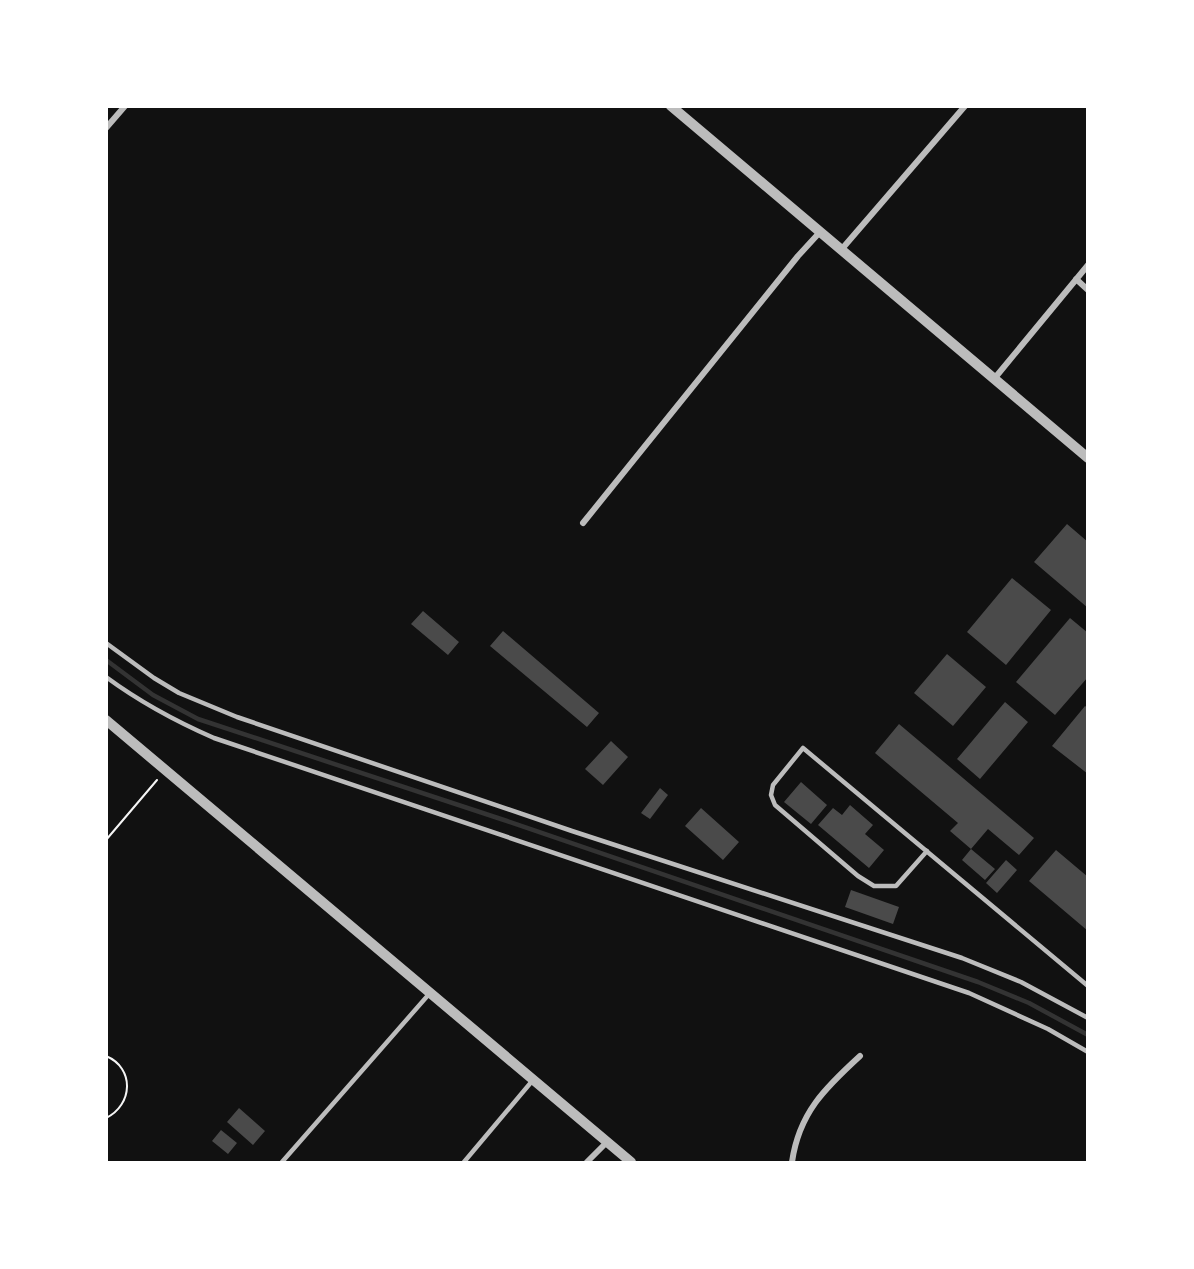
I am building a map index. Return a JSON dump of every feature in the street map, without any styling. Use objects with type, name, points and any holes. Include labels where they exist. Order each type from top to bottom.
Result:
[{"type":"street","points":[[106,128],[125,106]]},
{"type":"street","points":[[671,106],[1088,458]]},
{"type":"street","points":[[842,250],[965,106]]},
{"type":"street","points":[[583,523],[798,256],[820,232]]},
{"type":"street","points":[[993,379],[1088,265]]},
{"type":"street","points":[[1076,279],[1088,290]]},
{"type":"street","points":[[106,720],[631,1162]]},
{"type":"street","points":[[792,1162],[803,1122],[824,1089],[860,1056]]},
{"type":"street","points":[[587,1162],[607,1142]]},
{"type":"lane","points":[[106,642],[154,678],[179,693],[237,717],[572,831],[962,958],[1021,982],[1088,1018]]},
{"type":"lane","points":[[106,677],[156,710],[214,738],[969,993],[1048,1029],[1088,1052]]},
{"type":"lane","points":[[927,851],[896,886],[874,886],[858,876],[775,805],[771,795],[773,785],[803,747],[1088,986]]},
{"type":"lane","points":[[282,1162],[430,993]]},
{"type":"lane","points":[[464,1162],[533,1080]]},
{"type":"path","points":[[106,840],[159,778]]},
{"type":"path","points":[[106,1056],[113,1059],[123,1069],[128,1082],[127,1096],[120,1109],[106,1118]]},
{"type":"building","points":[[1067,524],[1088,542],[1088,608],[1034,562]]},
{"type":"building","points":[[1012,578],[1051,610],[1006,665],[967,632]]},
{"type":"building","points":[[423,611],[459,642],[448,655],[411,624]]},
{"type":"building","points":[[1070,618],[1088,633],[1088,677],[1055,715],[1016,682]]},
{"type":"building","points":[[503,631],[599,713],[587,727],[490,646]]},
{"type":"building","points":[[947,654],[986,687],[953,726],[914,693]]},
{"type":"building","points":[[1005,702],[1028,722],[980,779],[957,759]]},
{"type":"building","points":[[1085,706],[1088,708],[1088,774],[1052,746]]},
{"type":"building","points":[[899,724],[1034,838],[1019,855],[988,829],[971,849],[950,831],[958,823],[875,753]]},
{"type":"building","points":[[611,741],[628,757],[603,785],[585,769]]},
{"type":"building","points":[[801,782],[827,805],[811,824],[784,802]]},
{"type":"building","points":[[660,788],[668,795],[650,819],[641,813]]},
{"type":"building","points":[[850,805],[873,825],[865,834],[884,850],[869,868],[818,825],[833,808],[842,815]]},
{"type":"building","points":[[701,808],[739,842],[723,860],[685,826]]},
{"type":"building","points":[[971,849],[995,869],[985,880],[962,860]]},
{"type":"building","points":[[1056,850],[1088,877],[1088,931],[1029,881]]},
{"type":"building","points":[[1006,860],[1017,870],[997,893],[986,883]]},
{"type":"building","points":[[851,890],[899,907],[893,924],[845,907]]},
{"type":"building","points":[[239,1108],[265,1131],[253,1145],[227,1122]]},
{"type":"building","points":[[221,1130],[237,1143],[228,1154],[212,1141]]},
{"type":"waterway","points":[[106,660],[153,695],[198,719],[507,821],[978,982],[1029,1003],[1088,1035]]}]
